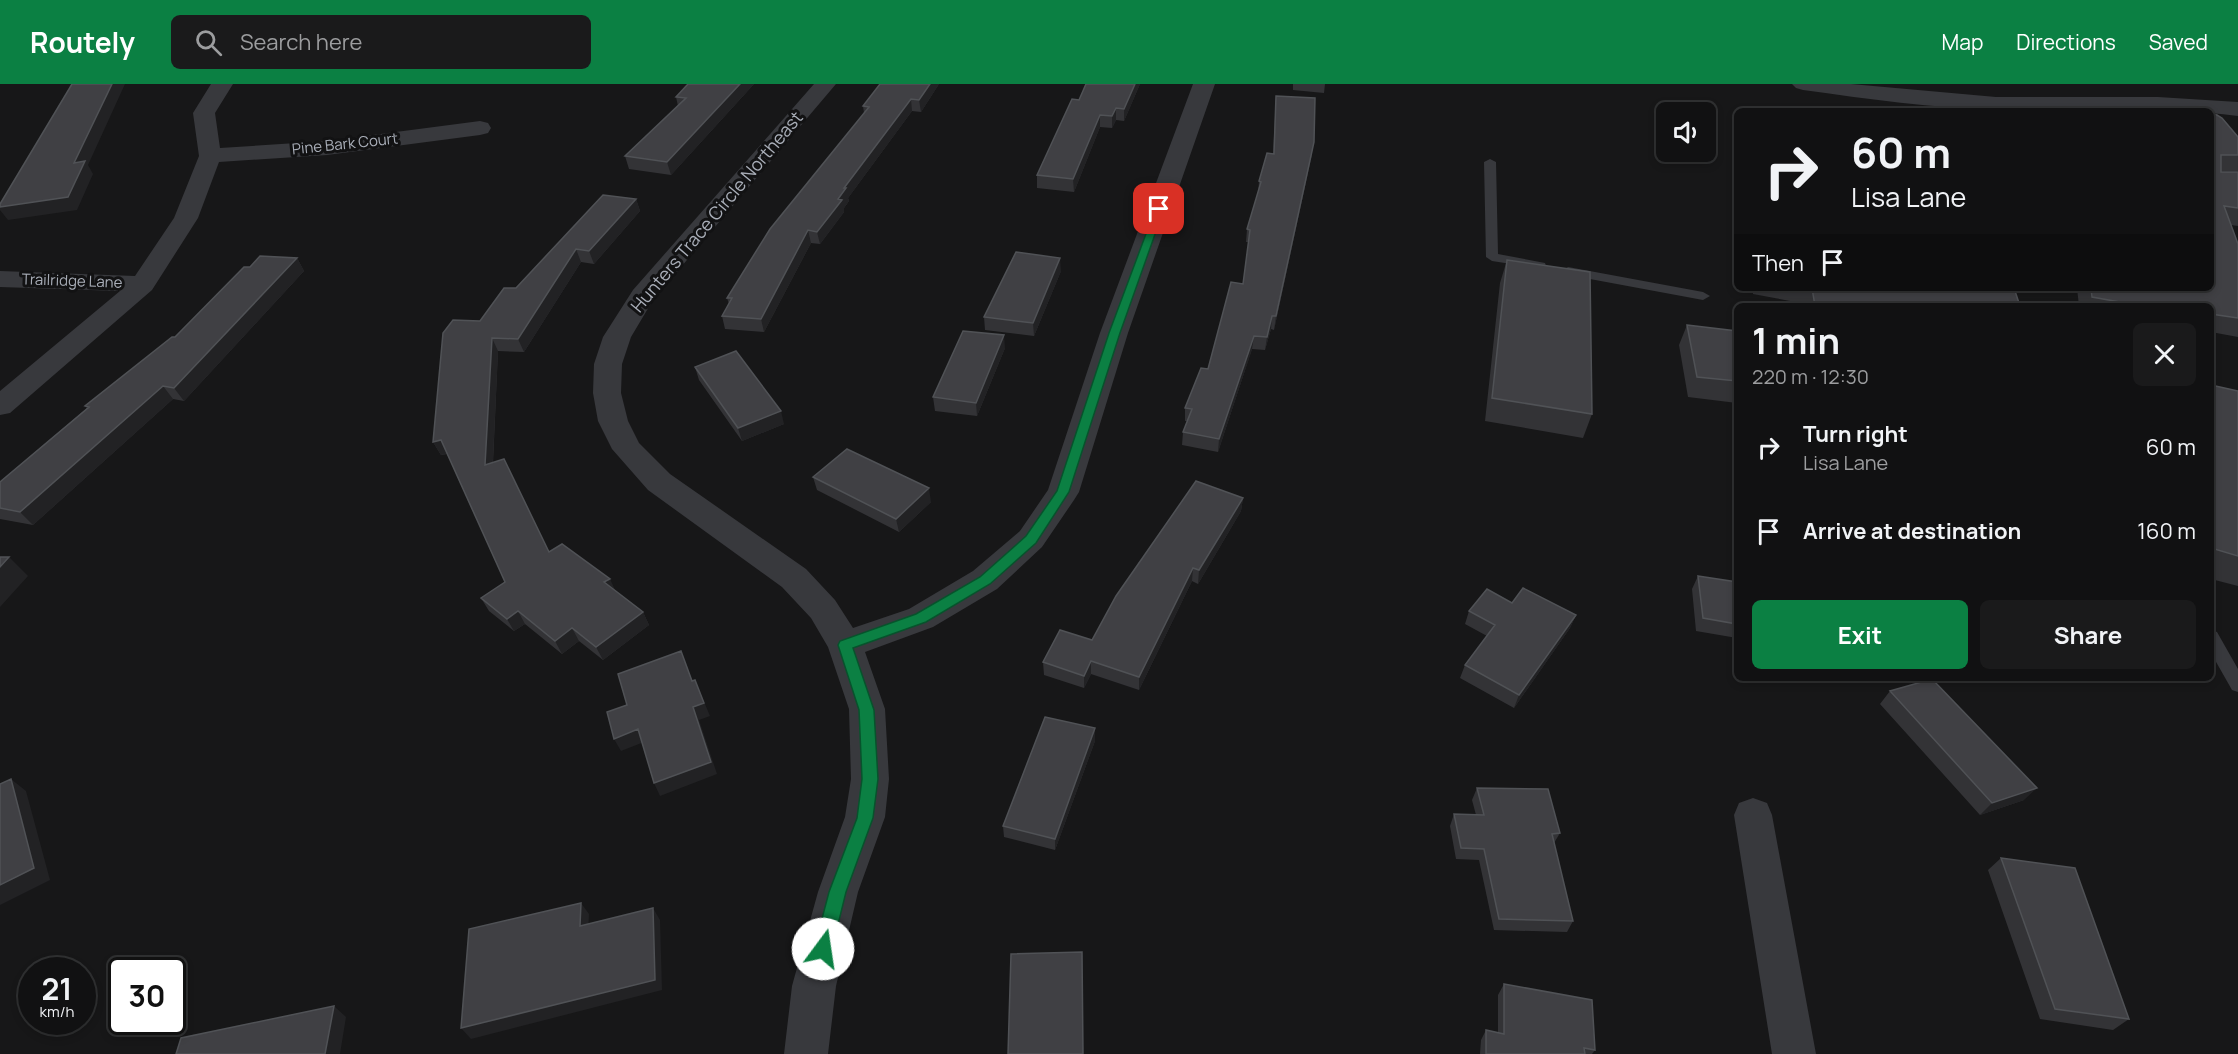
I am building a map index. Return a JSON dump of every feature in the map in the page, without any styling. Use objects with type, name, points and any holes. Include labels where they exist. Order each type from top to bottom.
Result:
[{"type":"street","points":[[0,406],[143,284],[186,218],[210,156],[204,113],[222,84]]},
{"type":"street","name":"Hunters Trace Circle Northeast","points":[[806,1054],[814,986],[838,892],[865,818],[870,779],[867,710],[845,645],[823,609],[794,578],[659,482],[627,449],[613,421],[607,393],[608,364],[617,337],[642,296],[825,84]]},
{"type":"street","points":[[845,645],[921,618],[985,580],[1031,539],[1063,492],[1114,333],[1204,84]]},
{"type":"street","points":[[1803,84],[1884,95],[2033,106],[2169,104],[2238,110]]},
{"type":"street","points":[[2000,84],[2033,106]]},
{"type":"street","name":"Pine Bark Court","points":[[210,156],[327,148],[480,128]]},
{"type":"street","name":"Trailridge Lane","points":[[0,279],[143,284]]},
{"type":"street","points":[[1753,815],[1794,1054]]},
{"type":"lane","points":[[1490,162],[1492,257],[1703,296]]},
{"type":"lane","points":[[2214,642],[2238,685]]},
{"type":"building","points":[[72,84],[112,84],[74,163],[85,161],[68,197],[0,207],[0,204]]},
{"type":"building","points":[[688,84],[740,84],[667,162],[625,156],[686,98],[676,97]]},
{"type":"building","points":[[880,84],[930,84],[919,100],[911,99],[844,188],[846,188],[838,199],[842,200],[817,232],[808,230],[761,319],[722,316],[732,298],[727,298],[770,229],[869,107],[863,106]]},
{"type":"building","points":[[1086,84],[1135,84],[1124,109],[1116,108],[1112,116],[1100,115],[1073,179],[1037,175],[1072,99],[1079,100]]},
{"type":"building","points":[[1276,96],[1315,98],[1314,142],[1276,316],[1272,316],[1267,337],[1254,336],[1219,439],[1183,432],[1192,409],[1185,408],[1201,368],[1208,369],[1231,282],[1243,284],[1250,230],[1247,229],[1267,153],[1274,154]]},
{"type":"building","points":[[2214,114],[2222,118],[2238,137],[2238,155],[2221,155],[2221,172],[2238,172],[2238,208],[2224,206],[2238,244],[2238,318],[2214,314],[2214,303],[2125,303],[2092,297],[2091,291],[2214,291]]},
{"type":"building","points":[[603,195],[636,199],[589,251],[576,249],[518,339],[492,338],[485,465],[504,459],[549,552],[562,544],[610,579],[604,582],[643,612],[596,647],[572,628],[555,641],[518,611],[507,619],[481,598],[505,582],[441,440],[433,442],[443,333],[453,320],[480,321],[504,288],[516,288]]},
{"type":"building","points":[[1016,252],[1060,258],[1033,323],[984,317]]},
{"type":"building","points":[[260,256],[297,258],[174,388],[163,386],[20,512],[0,508],[0,482],[89,407],[85,406],[172,337],[175,337],[244,267],[250,267]]},
{"type":"building","points":[[1507,260],[1590,272],[1592,414],[1492,398]]},
{"type":"building","points":[[1812,291],[2015,291],[2019,303],[1814,303]]},
{"type":"building","points":[[1687,325],[1734,331],[1734,381],[1697,377]]},
{"type":"building","points":[[963,331],[1004,335],[976,403],[933,397]]},
{"type":"building","points":[[736,351],[781,411],[738,428],[695,367]]},
{"type":"building","points":[[2214,386],[2238,391],[2238,556],[2214,549]]},
{"type":"building","points":[[847,449],[929,488],[896,519],[813,477]]},
{"type":"building","points":[[1196,481],[1243,498],[1199,570],[1193,568],[1139,677],[1091,661],[1084,676],[1043,662],[1060,630],[1092,640],[1116,596]]},
{"type":"building","points":[[0,557],[9,557],[0,567]]},
{"type":"building","points":[[1698,576],[1734,582],[1734,623],[1703,618]]},
{"type":"building","points":[[1523,588],[1576,615],[1519,695],[1465,665],[1495,625],[1469,611],[1487,589],[1512,603]]},
{"type":"building","points":[[681,651],[692,681],[695,680],[704,703],[693,707],[711,762],[654,783],[638,729],[614,739],[607,712],[627,705],[618,674]]},
{"type":"building","points":[[1925,681],[1934,681],[2037,788],[1992,803],[1890,691]]},
{"type":"building","points":[[1045,717],[1095,728],[1055,839],[1003,826]]},
{"type":"building","points":[[11,779],[34,868],[0,885],[0,784]]},
{"type":"building","points":[[1477,788],[1548,789],[1560,833],[1552,834],[1573,921],[1499,919],[1484,849],[1461,848],[1454,814],[1484,815]]},
{"type":"building","points":[[2001,858],[2075,868],[2129,1019],[2055,1009]]},
{"type":"building","points":[[581,903],[580,926],[653,908],[655,980],[461,1028],[469,929]]},
{"type":"building","points":[[1082,952],[1083,1054],[1008,1054],[1011,954]]},
{"type":"building","points":[[1504,984],[1592,1000],[1595,1050],[1584,1048],[1585,1054],[1486,1054],[1486,1030],[1504,1034]]},
{"type":"building","points":[[334,1006],[325,1054],[176,1054],[181,1038]]},
{"type":"route","points":[[823,949],[838,892],[865,818],[870,779],[867,710],[845,645],[921,618],[985,580],[1031,539],[1063,492],[1114,333],[1159,209]]}]
